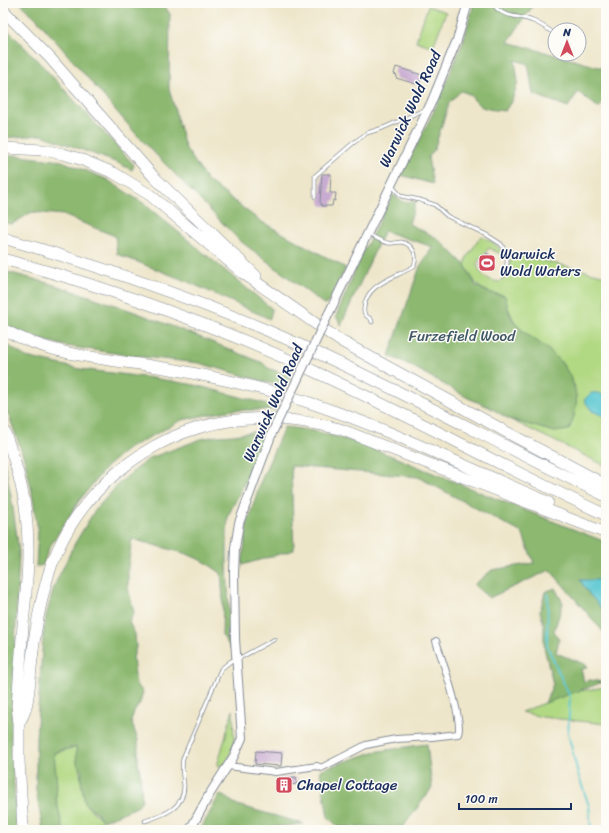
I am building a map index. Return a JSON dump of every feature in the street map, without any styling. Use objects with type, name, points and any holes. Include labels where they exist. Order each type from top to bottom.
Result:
[{"type":"highway","points":[[3,10],[50,58],[153,176],[247,266],[272,293]]},
{"type":"highway","points":[[3,148],[44,150],[63,154],[80,159],[114,173],[150,195],[243,273],[339,340],[606,485]]},
{"type":"highway","points":[[3,238],[73,258],[150,284],[259,327],[358,373],[606,496]]},
{"type":"highway","points":[[3,259],[131,298],[206,325],[270,352],[360,393],[606,515]]},
{"type":"highway","points":[[3,329],[40,346],[88,358],[145,365],[202,375],[262,389],[308,402],[382,429],[513,487],[606,525]]},
{"type":"highway","points":[[19,723],[26,707],[36,626],[44,591],[55,557],[63,540],[84,506],[104,483],[123,467],[156,445],[194,429],[230,421],[269,418],[309,422],[340,429],[606,533]]},
{"type":"highway","points":[[3,428],[12,450],[18,472],[25,507],[28,536],[27,580],[17,706],[23,830]]},
{"type":"street","name":"Warwick Wold Road","points":[[190,830],[209,795],[234,756],[242,738],[238,660],[235,639],[234,573],[235,548],[239,523],[272,433],[428,109],[457,40],[468,3]]},
{"type":"street","points":[[228,766],[276,772],[317,766],[321,768],[366,745],[396,739],[458,734],[460,731],[458,714],[436,641]]},
{"type":"lane","points":[[493,3],[496,8],[504,14],[531,20],[547,28]]},
{"type":"lane","points":[[315,197],[315,176],[352,144],[367,133],[383,128],[428,109]]},
{"type":"lane","points":[[391,184],[401,196],[435,205],[447,216],[486,235],[500,244],[507,254],[507,264],[503,276]]},
{"type":"lane","points":[[367,234],[388,243],[402,242],[414,250],[416,256],[414,266],[378,285],[370,291],[365,300],[364,314],[371,319],[372,322]]},
{"type":"lane","points":[[145,821],[168,812],[180,804],[184,794],[181,769],[183,758],[221,669],[231,661],[238,660],[275,639]]},
{"type":"green space","points":[[20,3],[162,3],[170,14],[169,88],[185,147],[207,180],[260,221],[346,268],[326,306],[239,240],[136,134],[36,18]]},
{"type":"green space","points":[[474,3],[535,3],[508,42],[547,53],[547,62],[581,62],[606,69],[606,97],[599,108],[578,92],[568,107],[533,94],[528,64],[515,60],[518,82],[512,100],[505,111],[484,108],[479,105],[470,95],[461,91],[449,103],[434,150],[428,158],[433,184],[401,175],[434,111],[463,42]]},
{"type":"green space","points":[[428,6],[446,12],[433,47],[416,41]]},
{"type":"green space","points":[[3,25],[134,165],[132,170],[118,163],[42,135],[3,138]]},
{"type":"green space","points":[[12,155],[62,161],[106,179],[143,203],[272,309],[270,319],[186,281],[117,254],[115,236],[63,215],[32,212],[12,224],[3,223],[3,157]]},
{"type":"green space","name":"Furzefield Wood","points":[[393,195],[403,202],[416,201],[409,224],[437,238],[465,265],[476,286],[490,293],[505,296],[511,316],[517,326],[552,353],[564,366],[575,389],[576,398],[575,413],[569,430],[555,432],[509,419],[410,365],[389,356],[420,266],[433,247],[384,231],[341,325],[336,316],[363,252]]},
{"type":"green space","points":[[481,236],[498,247],[504,256],[489,248],[477,263],[482,274],[491,280],[499,282],[508,273],[512,253],[606,276],[606,466],[509,419],[555,432],[575,387],[562,363],[515,323],[502,295],[483,289],[472,278],[465,265],[467,257]]},
{"type":"green space","points":[[3,271],[70,290],[135,312],[263,363],[268,368],[290,376],[287,388],[199,363],[134,356],[66,346],[43,340],[7,327],[3,324]]},
{"type":"green space","points":[[3,342],[26,357],[80,369],[195,385],[278,407],[276,410],[232,410],[182,420],[129,448],[107,466],[79,501],[49,548],[43,565],[36,567],[38,531],[31,487],[25,461],[9,416],[3,404]]},
{"type":"green space","points":[[284,427],[305,429],[346,439],[366,446],[606,542],[606,635],[550,570],[489,598],[474,585],[492,570],[534,563],[522,533],[418,477],[291,466],[294,550],[242,565],[247,525],[260,483]]},
{"type":"green space","points":[[252,432],[266,432],[245,482],[228,516],[227,566],[231,649],[222,635],[223,599],[221,573],[205,562],[187,554],[132,539],[128,567],[128,588],[134,612],[129,622],[135,634],[136,647],[133,658],[136,684],[143,692],[140,703],[134,712],[131,721],[138,740],[138,762],[142,800],[137,807],[103,821],[96,812],[85,804],[81,781],[82,772],[77,763],[76,747],[62,750],[54,753],[57,785],[56,798],[63,830],[43,830],[36,790],[36,739],[43,636],[46,616],[55,584],[75,543],[95,510],[119,483],[150,458],[201,439]]},
{"type":"green space","points":[[3,453],[19,552],[11,743],[17,830],[6,830],[3,819]]},
{"type":"green space","points":[[555,588],[563,603],[554,631],[559,640],[556,653],[587,665],[586,668],[581,669],[584,682],[590,680],[603,682],[545,703],[553,684],[544,647],[544,626],[540,611],[545,592]]},
{"type":"green space","points":[[606,687],[606,724],[542,717],[521,712],[574,692]]},
{"type":"green space","points":[[233,710],[234,743],[226,765],[217,766]]},
{"type":"green space","points":[[427,744],[432,788],[403,827],[338,827],[328,817],[320,770],[373,752]]},
{"type":"green space","points":[[76,747],[85,804],[103,821],[78,830],[63,830],[56,798],[54,753]]},
{"type":"green space","points":[[220,794],[237,805],[304,824],[257,829],[200,830]]},
{"type":"water","points":[[591,393],[599,393],[606,397],[606,417],[592,411],[584,400]]},
{"type":"water","points":[[580,580],[602,580],[606,582],[606,613],[590,595]]},
{"type":"building","points":[[396,67],[422,75],[420,82],[417,81],[416,84],[396,78],[397,75],[394,74]]},
{"type":"building","points":[[322,174],[331,174],[330,193],[336,193],[335,201],[333,200],[332,206],[322,206],[320,202]]},
{"type":"building","points":[[487,253],[494,259],[486,270],[479,264]]},
{"type":"building","points":[[256,751],[282,753],[281,766],[255,764]]},
{"type":"building","name":"Chapel Cottage","points":[[296,777],[297,784],[279,786],[278,779]]},
{"type":"waterway","points":[[548,594],[547,646],[570,697],[568,733],[578,774],[589,806],[591,830]]},
{"type":"place","name":"Warwick Wold Waters","points":[[487,263]]},
{"type":"place","name":"Chapel Cottage","points":[[284,785]]}]
